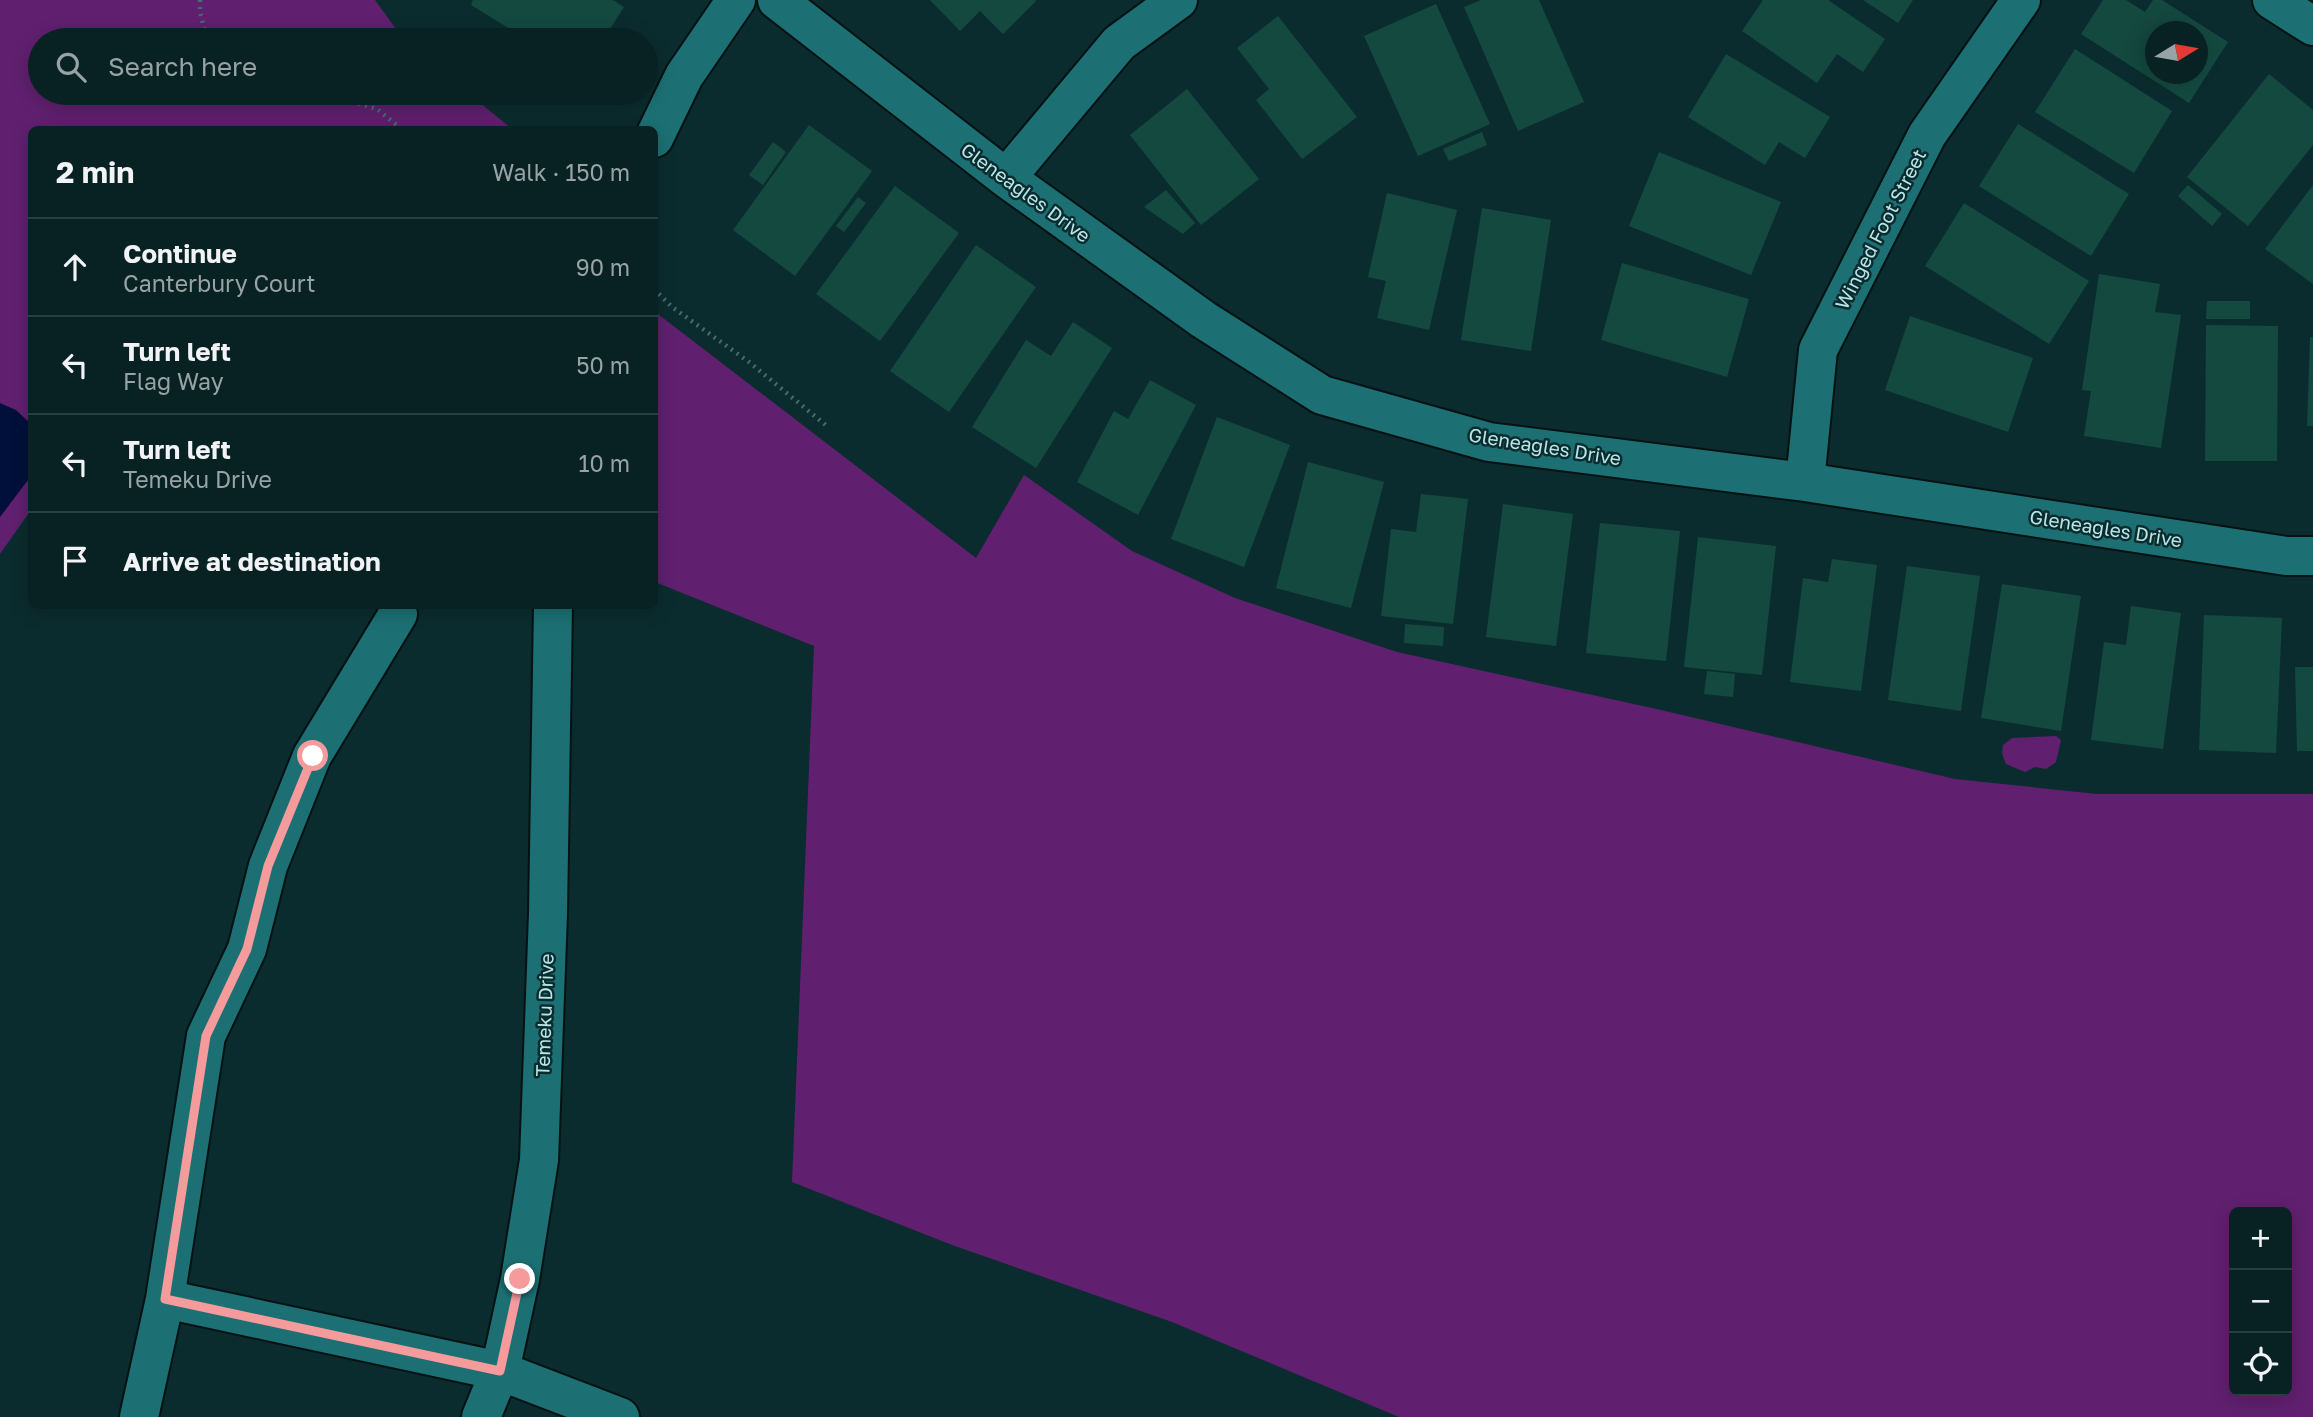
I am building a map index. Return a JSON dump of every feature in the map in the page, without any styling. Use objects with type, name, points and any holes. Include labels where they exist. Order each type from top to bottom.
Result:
[{"type":"street","points":[[658,130],[684,76],[736,0]]},
{"type":"street","name":"Gleneagles Drive","points":[[777,0],[1006,178],[1204,320],[1322,395],[1489,442],[1805,482],[2286,556],[2313,556]]},
{"type":"street","points":[[1006,178],[1119,43],[1178,0]]},
{"type":"street","name":"Winged Foot Street","points":[[1805,482],[1818,350],[1927,135],[2021,0]]},
{"type":"street","points":[[2272,0],[2313,26]]},
{"type":"street","name":"Temeku Drive","points":[[481,1417],[500,1371],[520,1279],[539,1160],[548,913],[554,609]]},
{"type":"street","points":[[138,1417],[165,1299],[206,1036],[247,949],[268,866],[313,756],[398,614]]},
{"type":"street","points":[[165,1299],[500,1371],[620,1417]]},
{"type":"path","points":[[200,0],[204,28]]},
{"type":"path","points":[[364,105],[377,109],[397,126]]},
{"type":"path","points":[[658,293],[672,307],[749,362],[828,427]]},
{"type":"shaded area","points":[[0,0],[375,0],[395,28],[28,28],[28,105],[483,105],[508,126],[28,126],[28,514],[0,554]]},
{"type":"shaded area","points":[[658,314],[976,558],[1024,475],[1132,551],[1235,598],[1397,652],[1955,779],[2097,794],[2313,794],[2313,1417],[1399,1417],[1172,1322],[952,1245],[792,1182],[814,646],[658,583]]},
{"type":"shaded area","points":[[2056,736],[2061,740],[2056,762],[2046,769],[2035,767],[2025,772],[2006,764],[2002,753],[2003,745],[2012,738]]},
{"type":"water","points":[[0,403],[16,410],[28,421],[28,480],[0,517]]},
{"type":"building","points":[[473,0],[613,0],[624,7],[611,28],[508,28],[471,5]]},
{"type":"building","points":[[930,0],[1036,1],[1003,34],[980,11],[960,31]]},
{"type":"building","points":[[1481,0],[1539,0],[1584,102],[1518,131],[1464,7]]},
{"type":"building","points":[[1763,0],[1828,0],[1885,39],[1863,72],[1837,54],[1817,83],[1742,31]]},
{"type":"building","points":[[1863,0],[1913,0],[1898,23]]},
{"type":"building","points":[[2103,0],[2126,0],[2145,12],[2153,0],[2162,0],[2195,21],[2145,21],[2145,75],[2081,34]]},
{"type":"building","points":[[1436,4],[1490,124],[1418,156],[1364,36]]},
{"type":"building","points":[[1278,16],[1357,117],[1302,159],[1256,100],[1269,89],[1237,48]]},
{"type":"building","points":[[2208,29],[2228,42],[2208,73]]},
{"type":"building","points":[[2075,49],[2172,111],[2134,173],[2035,112]]},
{"type":"building","points":[[1726,54],[1830,117],[1805,158],[1779,142],[1765,165],[1688,117]]},
{"type":"building","points":[[2269,74],[2313,110],[2313,145],[2248,226],[2187,177]]},
{"type":"building","points":[[2159,84],[2201,84],[2189,103]]},
{"type":"building","points":[[1187,89],[1259,179],[1201,225],[1130,135]]},
{"type":"building","points":[[2018,124],[2129,194],[2091,256],[1979,186]]},
{"type":"building","points":[[809,125],[872,171],[795,276],[733,230]]},
{"type":"building","points":[[1482,132],[1487,145],[1449,161],[1443,149]]},
{"type":"building","points":[[773,142],[786,152],[763,185],[749,175]]},
{"type":"building","points":[[1659,152],[1781,202],[1751,275],[1629,226]]},
{"type":"building","points":[[2188,185],[2222,214],[2212,226],[2178,196]]},
{"type":"building","points":[[2313,185],[2313,284],[2265,249]]},
{"type":"building","points":[[895,186],[959,233],[880,341],[816,294]]},
{"type":"building","points":[[1166,190],[1195,223],[1183,234],[1144,207]]},
{"type":"building","points":[[1387,193],[1457,210],[1429,330],[1377,318],[1386,281],[1368,277]]},
{"type":"building","points":[[858,197],[866,203],[844,232],[836,226]]},
{"type":"building","points":[[1964,203],[2089,281],[2049,344],[1925,266]]},
{"type":"building","points":[[1482,208],[1551,220],[1531,351],[1461,340]]},
{"type":"building","points":[[976,245],[1036,287],[949,412],[890,371]]},
{"type":"building","points":[[1622,263],[1749,299],[1727,377],[1601,340]]},
{"type":"building","points":[[2099,274],[2160,284],[2155,312],[2181,315],[2161,448],[2084,436],[2091,391],[2082,390]]},
{"type":"building","points":[[2207,301],[2250,301],[2250,319],[2206,319]]},
{"type":"building","points":[[1910,316],[2033,358],[2008,432],[1885,390]]},
{"type":"building","points":[[1073,322],[1112,348],[1036,468],[972,427],[1026,340],[1051,356]]},
{"type":"building","points":[[2206,325],[2278,326],[2277,461],[2205,461]]},
{"type":"building","points":[[2310,337],[2313,337],[2313,426],[2307,426]]},
{"type":"building","points":[[1150,380],[1196,405],[1138,515],[1077,482],[1114,411],[1128,419]]},
{"type":"building","points":[[1217,417],[1290,445],[1244,567],[1171,539]]},
{"type":"building","points":[[1308,462],[1384,482],[1351,608],[1276,588]]},
{"type":"building","points":[[1421,494],[1468,499],[1453,624],[1381,616],[1391,529],[1416,532]]},
{"type":"building","points":[[1503,504],[1573,514],[1556,646],[1486,637]]},
{"type":"building","points":[[1600,523],[1680,531],[1666,661],[1586,653]]},
{"type":"building","points":[[1698,537],[1776,546],[1762,675],[1684,667]]},
{"type":"building","points":[[1832,559],[1877,565],[1861,691],[1790,682],[1803,578],[1828,582]]},
{"type":"building","points":[[1907,566],[1980,576],[1961,711],[1888,700]]},
{"type":"building","points":[[2002,584],[2081,596],[2061,731],[1981,718]]},
{"type":"building","points":[[2131,606],[2181,613],[2163,749],[2091,740],[2104,642],[2126,645]]},
{"type":"building","points":[[2204,615],[2282,618],[2276,753],[2199,750]]},
{"type":"building","points":[[1405,624],[1444,627],[1443,646],[1404,643]]},
{"type":"building","points":[[2295,667],[2313,667],[2313,751],[2297,751]]},
{"type":"building","points":[[1707,671],[1735,674],[1733,697],[1704,694]]},
{"type":"route","points":[[313,756],[268,866],[247,949],[206,1036],[165,1299],[500,1371],[520,1279]]}]
